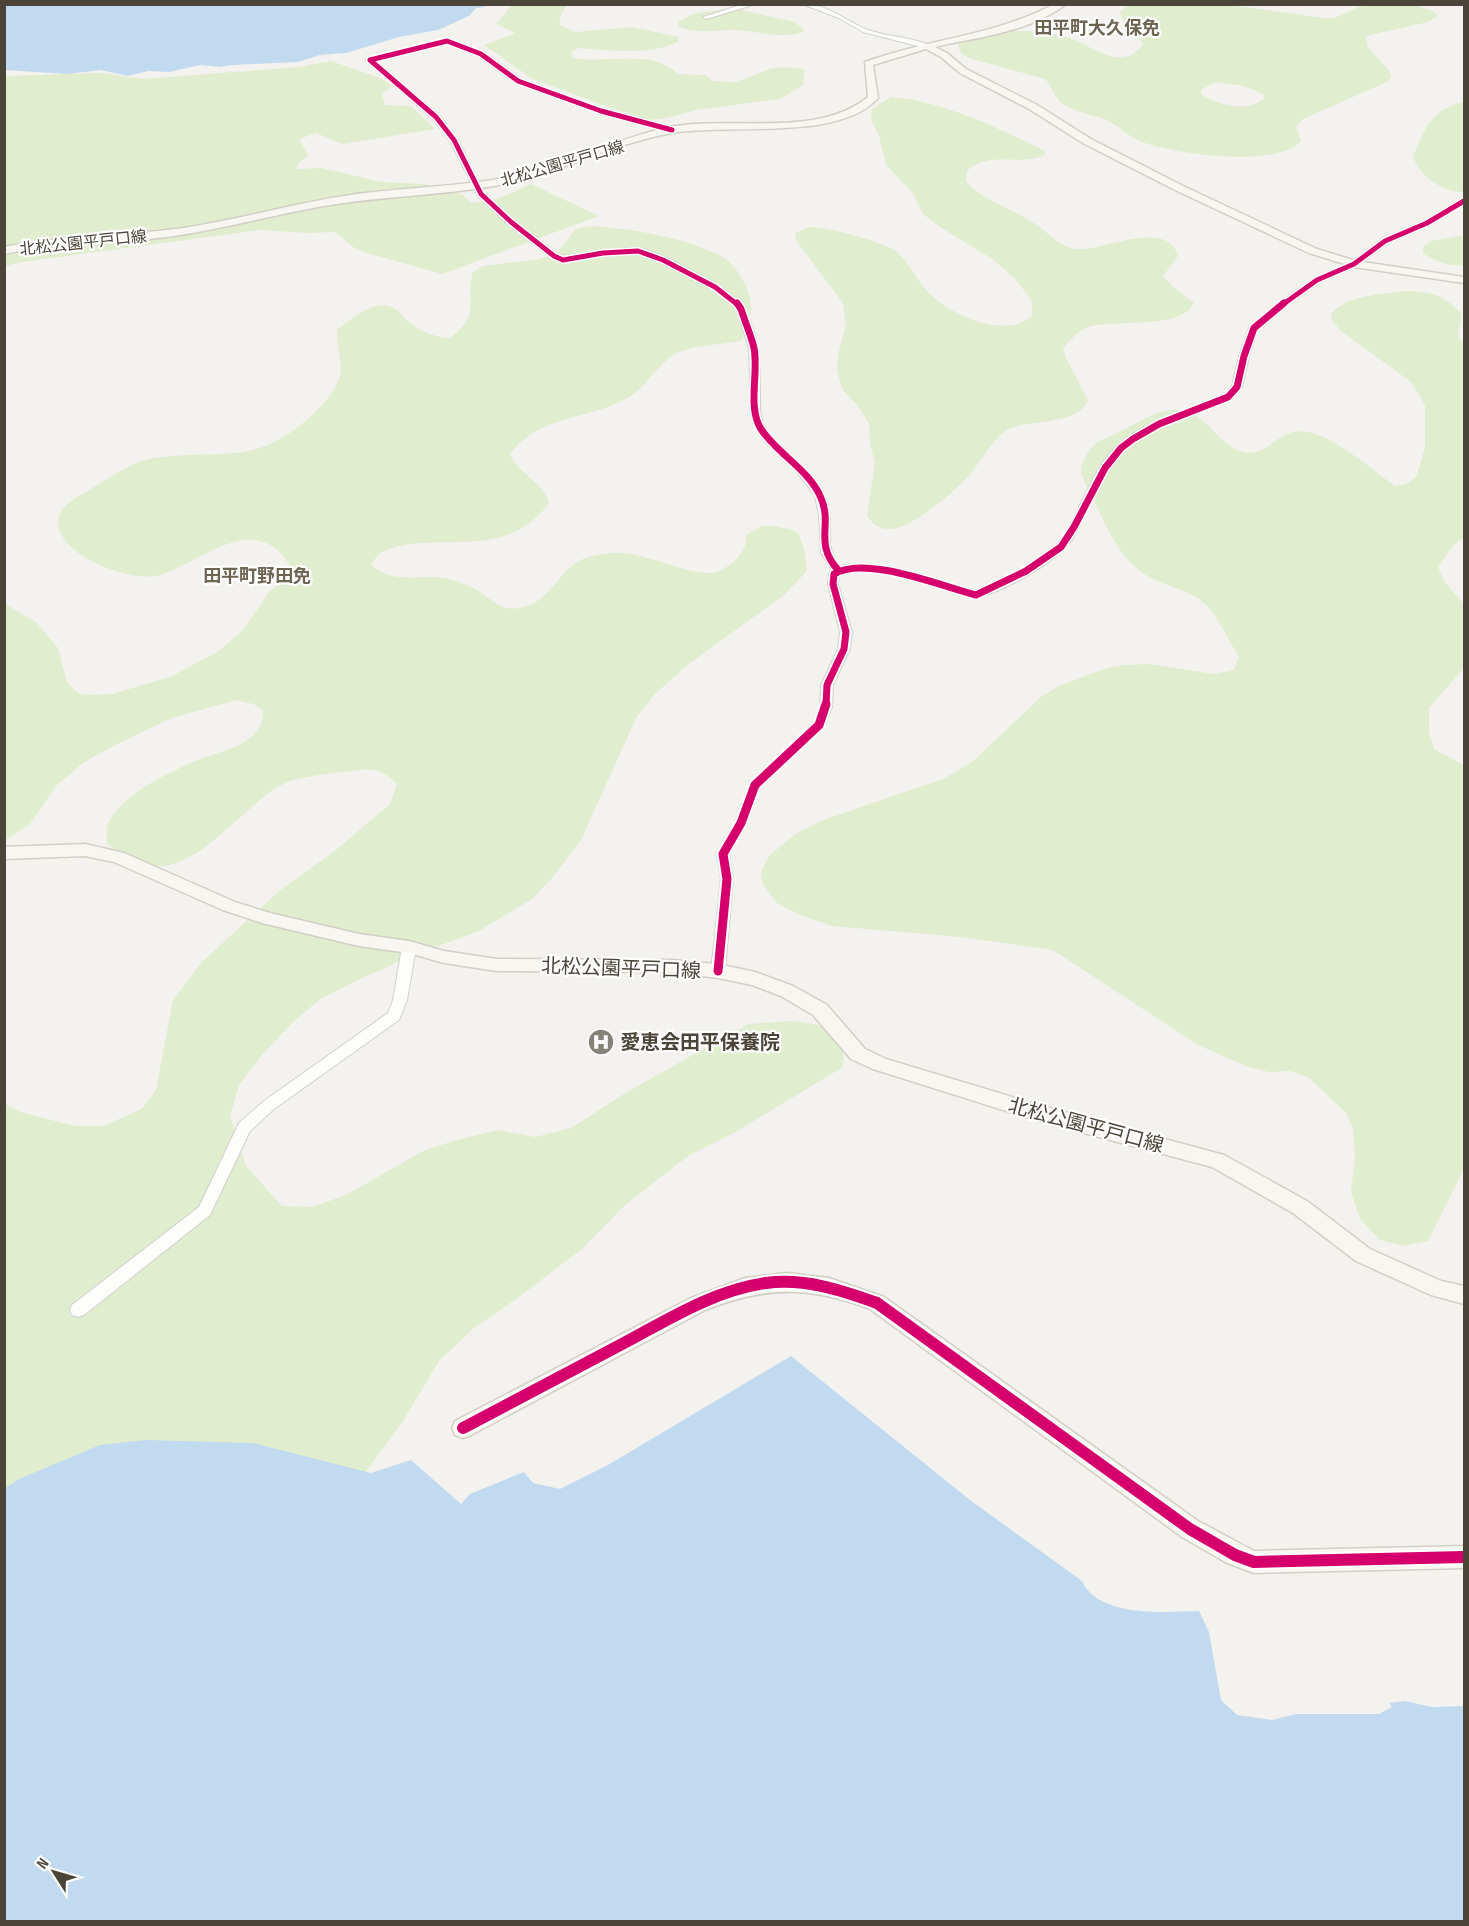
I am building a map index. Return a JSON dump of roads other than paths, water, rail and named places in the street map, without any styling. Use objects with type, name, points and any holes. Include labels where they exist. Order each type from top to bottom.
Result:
[{"type":"main road","points":[[929,47],[1013,24],[1047,13],[1062,4]]},
{"type":"main road","points":[[929,47],[980,81],[1033,107],[1088,141],[1140,169],[1313,251],[1354,264],[1464,279]]},
{"type":"main road","name":"北松公園平戸口線","points":[[4,251],[184,231],[353,198],[476,186],[519,178],[672,130],[824,121],[851,114],[873,98],[868,64],[899,52],[929,47]]},
{"type":"main road","name":"北松公園平戸口線","points":[[4,853],[85,850],[118,856],[229,906],[268,919],[359,940],[409,947],[444,957],[498,965],[672,966],[718,971],[755,979],[787,991],[820,1010],[858,1054],[880,1064],[1035,1112],[1216,1161],[1300,1207],[1363,1255],[1430,1286],[1464,1295]]},
{"type":"main road","points":[[464,1428],[698,1304],[726,1292],[757,1283],[792,1280],[842,1288],[877,1302],[1190,1529],[1235,1555],[1254,1562],[1464,1557]]},
{"type":"street","points":[[706,18],[753,4]]},
{"type":"street","points":[[805,4],[841,17],[865,31],[929,47]]},
{"type":"street","points":[[672,130],[601,111],[518,81],[482,54],[447,41],[370,60],[436,117],[454,140],[476,186],[493,207],[541,246],[563,260],[614,252],[638,251],[663,260],[715,287],[735,301],[741,309],[754,349],[756,416],[761,429],[821,497],[825,512],[823,533],[826,552],[832,565],[839,571]]},
{"type":"street","points":[[718,971],[727,879],[723,854],[741,823],[754,785],[819,725],[826,708],[827,685],[844,649],[846,632],[833,584],[834,574],[844,568],[862,568],[976,596],[1048,558],[1067,540],[1104,470],[1118,450],[1135,436],[1228,397],[1237,387],[1244,356],[1254,328],[1271,313],[1317,280],[1354,264],[1385,241],[1427,223],[1464,201]]},
{"type":"street","points":[[78,1310],[204,1211],[244,1127],[269,1105],[394,1016],[400,1000],[409,947]]},
{"type":"water","points":[[5,4],[486,5],[476,8],[469,16],[438,30],[399,37],[346,53],[320,55],[298,62],[220,67],[200,65],[169,72],[148,71],[128,76],[101,70],[67,74],[5,70]]},
{"type":"water","points":[[791,1356],[970,1500],[1082,1581],[1091,1593],[1103,1601],[1118,1607],[1152,1612],[1199,1611],[1209,1632],[1221,1700],[1237,1715],[1272,1720],[1296,1714],[1379,1714],[1392,1707],[1389,1703],[1405,1701],[1432,1707],[1464,1706],[1464,1921],[5,1921],[5,1488],[19,1479],[100,1445],[146,1440],[253,1443],[371,1473],[411,1460],[461,1504],[470,1494],[524,1472],[533,1483],[560,1489],[608,1465]]},
{"type":"place","name":"愛恵会田平保養院","points":[[601,1042]]},
{"type":"district","name":"田平町大久保免","points":[[1097,28]]},
{"type":"district","name":"田平町野田免","points":[[257,576]]}]
